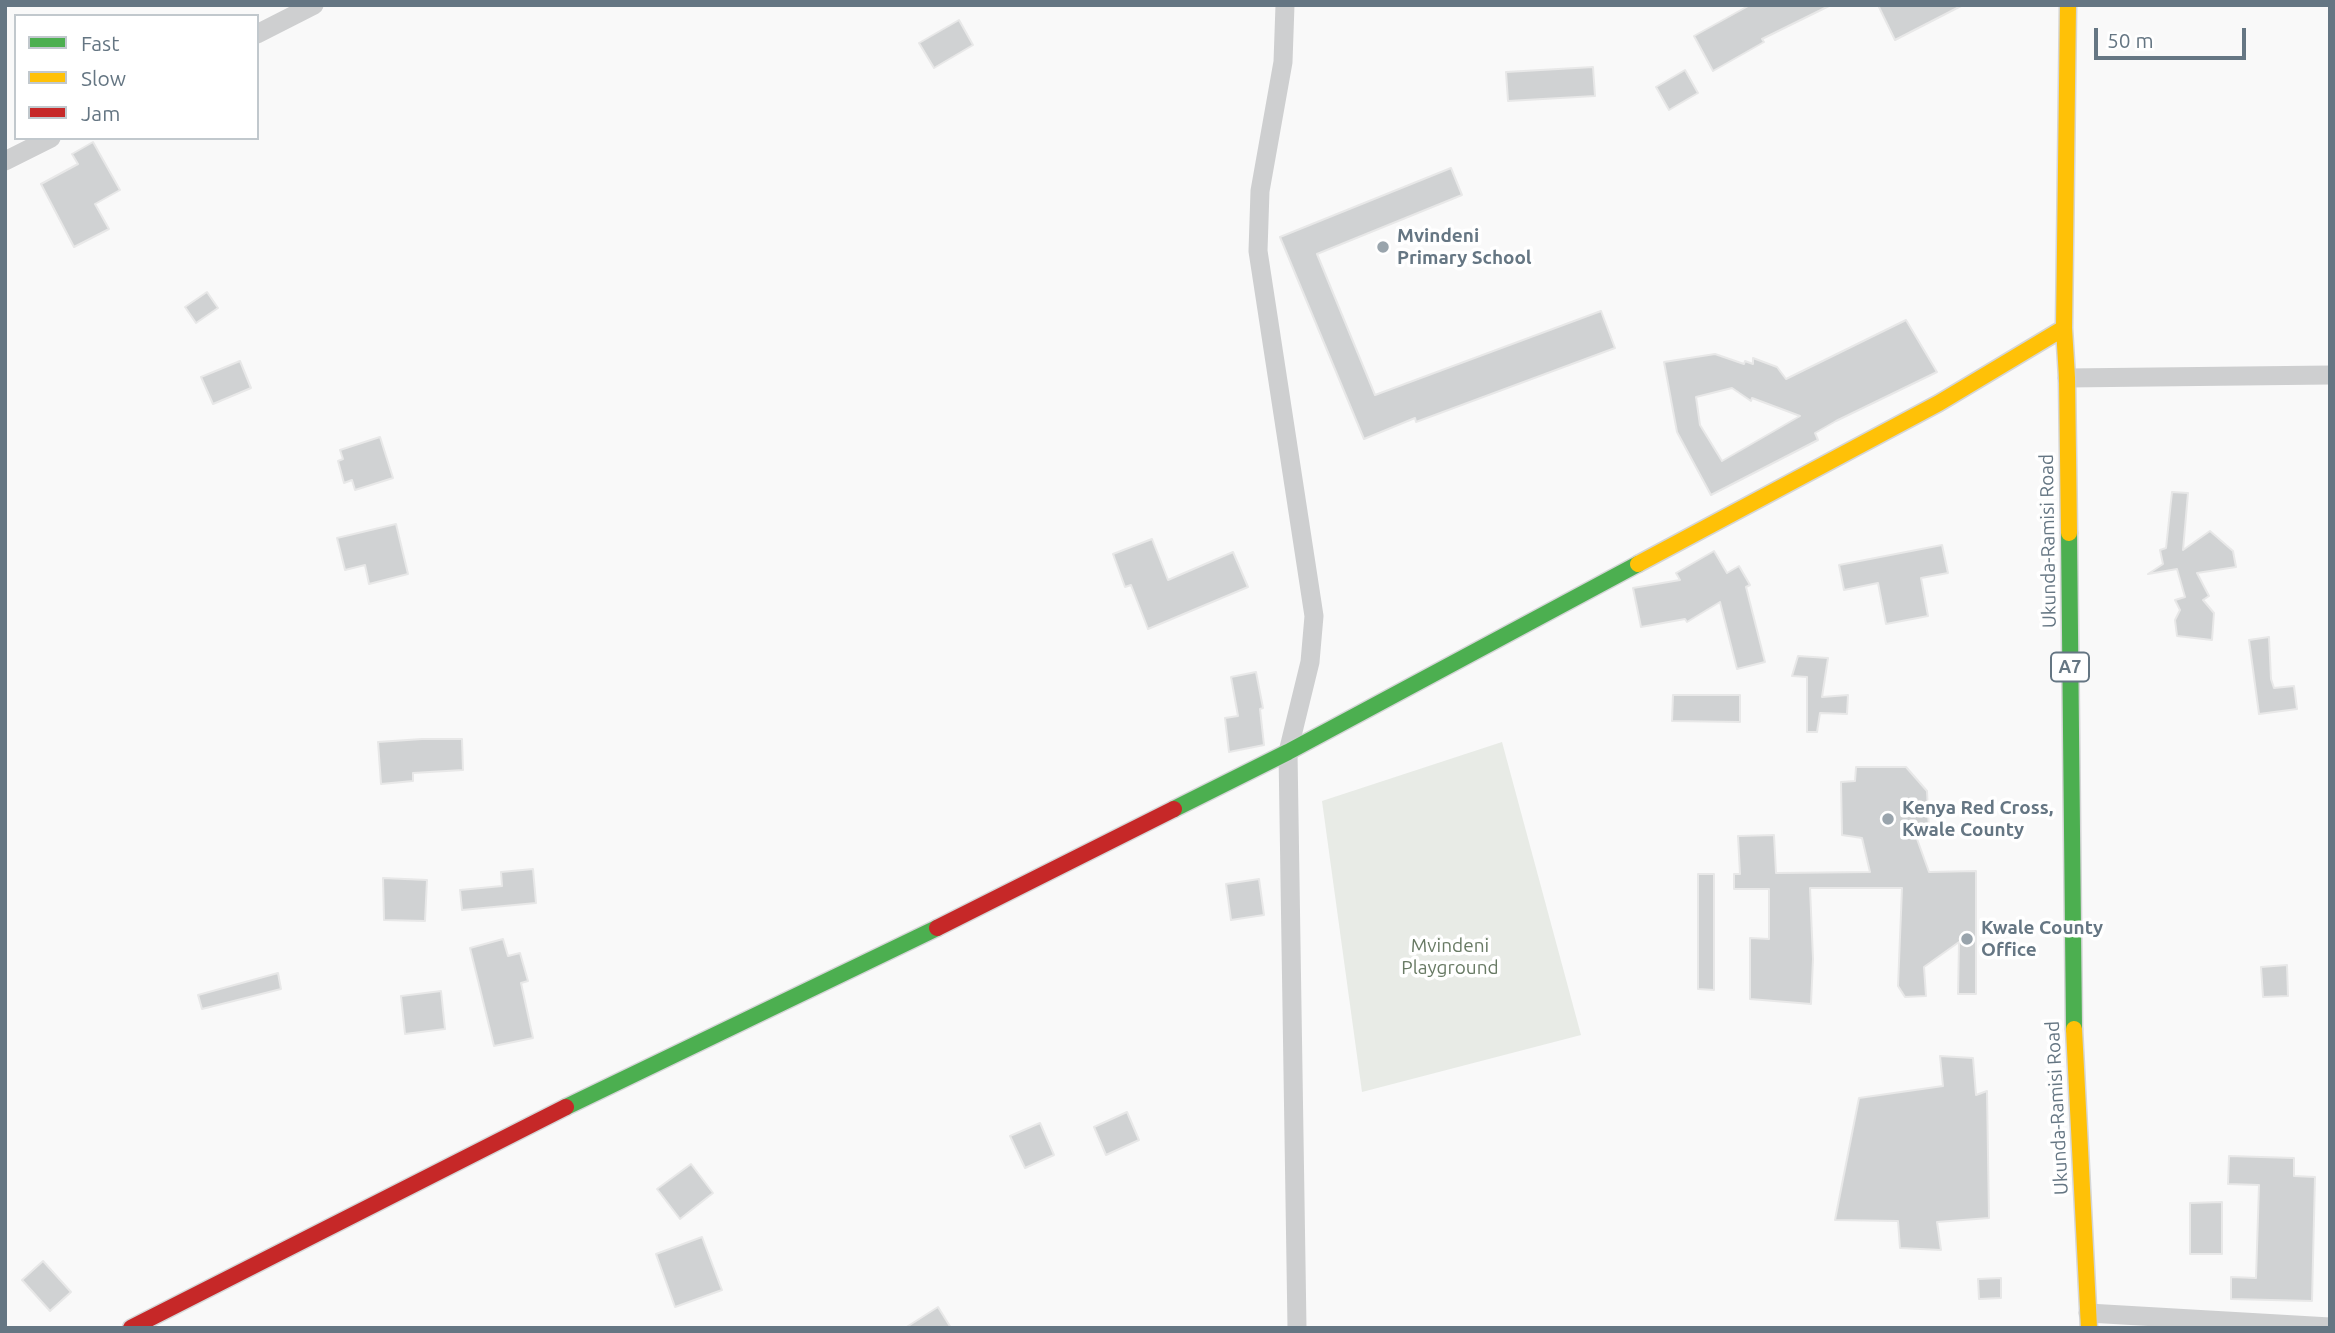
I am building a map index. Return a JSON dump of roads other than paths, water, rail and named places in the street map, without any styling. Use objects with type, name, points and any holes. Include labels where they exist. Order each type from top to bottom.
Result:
[{"type":"main road","name":"Ukunda-Ramisi Road","points":[[2068,5],[2064,328],[2067,378],[2074,1028],[2089,1321]]},
{"type":"main road","points":[[131,1328],[553,1113],[883,955],[1288,752],[1939,403],[2064,328]]},
{"type":"street","points":[[259,33],[314,5]]},
{"type":"street","points":[[1285,5],[1283,62],[1260,191],[1258,251],[1314,616],[1311,662],[1288,752],[1297,1328]]},
{"type":"street","points":[[5,161],[47,140]]},
{"type":"street","points":[[2067,378],[2330,375]]},
{"type":"street","points":[[2089,1321],[2330,1327]]},
{"type":"place","name":"Mvindeni Primary School","points":[[1383,247]]},
{"type":"place","name":"Kenya Red Cross, Kwale County","points":[[1888,819]]},
{"type":"place","name":"Kwale County Office","points":[[1967,939]]},
{"type":"park label","name":"Mvindeni Playground","points":[[1450,957]]}]
